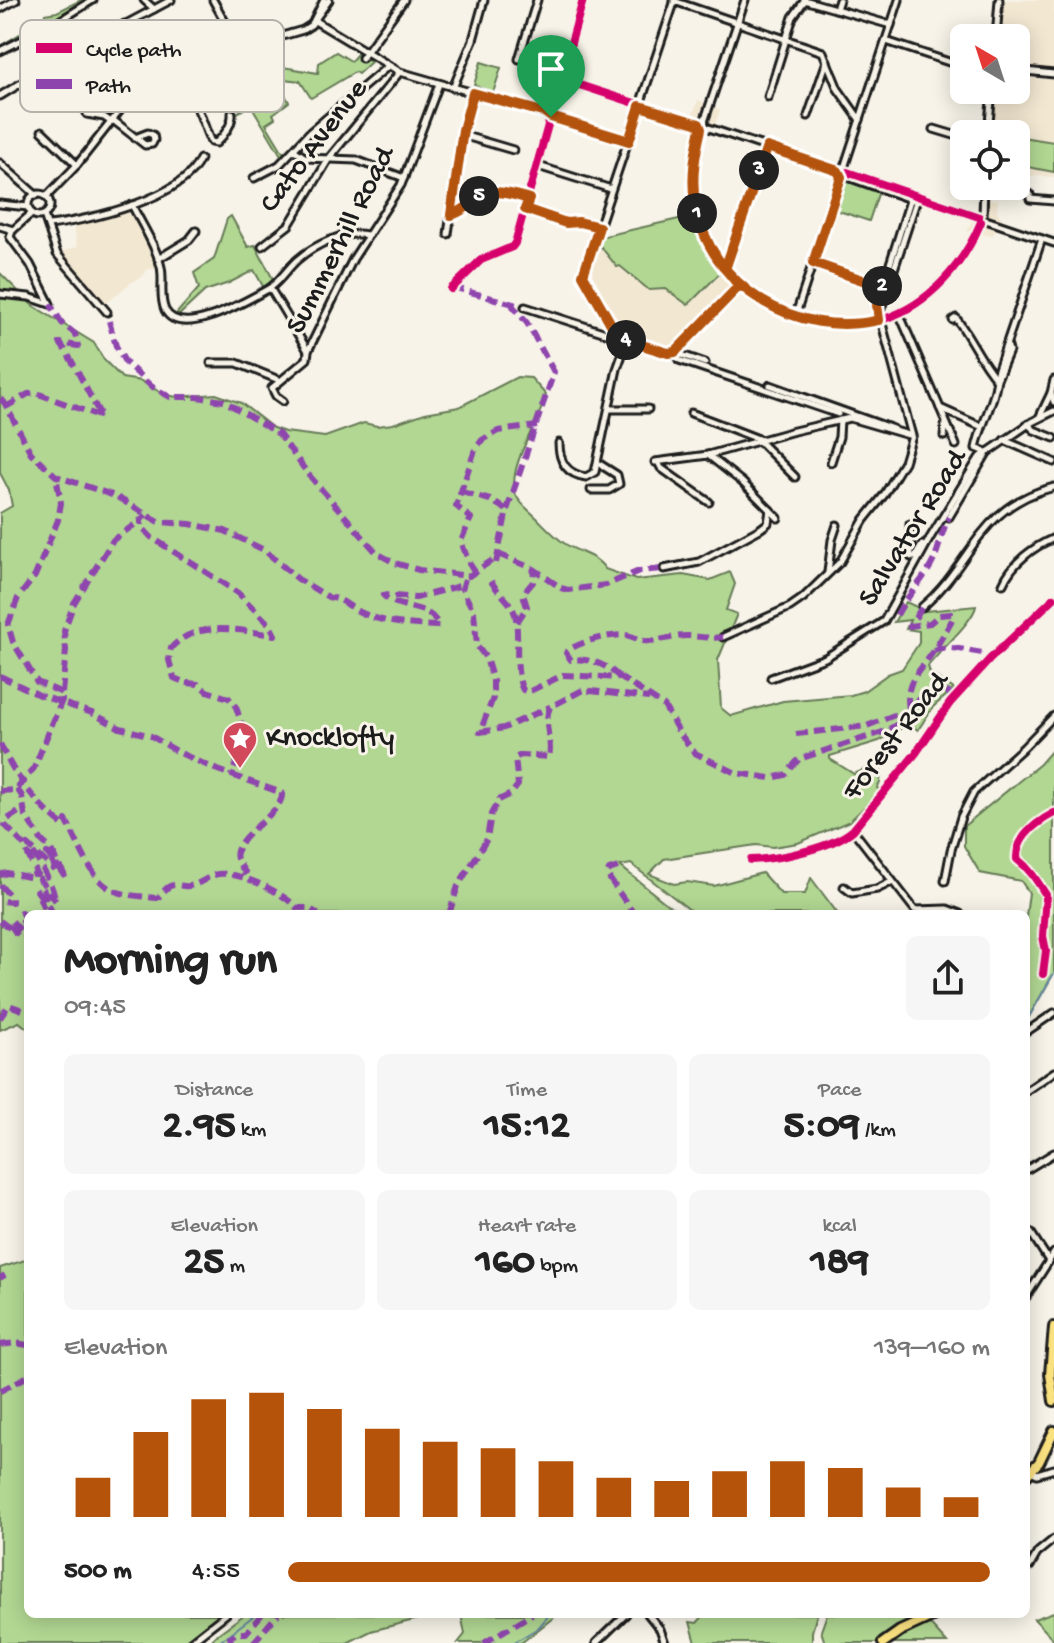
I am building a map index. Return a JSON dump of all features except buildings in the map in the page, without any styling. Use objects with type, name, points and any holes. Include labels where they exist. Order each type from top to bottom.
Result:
[{"type":"main road","points":[[1054,1327],[1050,1374],[1054,1401]]},
{"type":"main road","points":[[1030,1472],[1054,1431]]},
{"type":"main road","points":[[883,1643],[928,1618]]},
{"type":"street","points":[[0,9],[16,0]]},
{"type":"street","points":[[61,20],[93,0]]},
{"type":"street","points":[[144,0],[154,9]]},
{"type":"street","points":[[132,20],[171,0]]},
{"type":"street","points":[[213,0],[224,20]]},
{"type":"street","points":[[307,29],[314,21],[315,13],[327,0]]},
{"type":"street","points":[[364,55],[404,0]]},
{"type":"street","points":[[453,88],[473,40],[484,0]]},
{"type":"street","points":[[519,59],[537,0]]},
{"type":"street","points":[[451,289],[481,260],[513,246],[529,199],[583,0]]},
{"type":"street","points":[[619,338],[583,275],[674,0],[823,52],[838,89],[860,120]]},
{"type":"street","points":[[768,97],[793,17],[804,0],[891,25]]},
{"type":"street","points":[[836,9],[839,0]]},
{"type":"street","points":[[795,317],[899,0]]},
{"type":"street","points":[[997,24],[999,0]]},
{"type":"street","points":[[743,2],[702,126],[694,164],[696,205],[707,239],[739,286],[761,302],[795,317],[839,324],[880,320],[922,299],[949,275],[969,249],[982,219],[983,200]]},
{"type":"street","points":[[314,21],[364,55],[400,72],[629,141]]},
{"type":"street","points":[[284,36],[323,26]]},
{"type":"street","points":[[0,49],[20,41]]},
{"type":"street","points":[[886,41],[950,62]]},
{"type":"street","points":[[808,116],[828,59]]},
{"type":"street","points":[[254,178],[279,165],[309,133],[387,67]]},
{"type":"street","points":[[1030,71],[1054,74]]},
{"type":"street","name":"Cato Avenue","points":[[262,246],[289,225],[330,157],[400,72]]},
{"type":"street","points":[[561,79],[1054,243]]},
{"type":"street","points":[[0,96],[20,84]]},
{"type":"street","name":"Summerhill Road","points":[[280,380],[304,362],[353,259],[404,178],[439,84]]},
{"type":"street","points":[[448,234],[462,135],[473,93]]},
{"type":"street","points":[[46,197],[77,165],[119,112]]},
{"type":"street","points":[[199,112],[211,142],[219,141],[234,116]]},
{"type":"street","points":[[87,114],[104,117],[135,138]]},
{"type":"street","points":[[934,129],[950,134]]},
{"type":"street","points":[[42,131],[77,165]]},
{"type":"street","points":[[462,135],[513,150]]},
{"type":"street","points":[[725,269],[767,147]]},
{"type":"street","points":[[294,150],[306,158],[330,157],[364,162],[404,178]]},
{"type":"street","points":[[49,225],[115,212],[132,205],[176,183],[197,166],[200,159]]},
{"type":"street","points":[[0,163],[36,195],[46,197]]},
{"type":"street","points":[[538,166],[611,189]]},
{"type":"street","points":[[451,215],[458,214],[485,193],[500,191],[529,199]]},
{"type":"street","points":[[0,294],[29,297],[50,304],[30,264],[10,237],[30,210],[29,201],[36,195]]},
{"type":"street","points":[[0,204],[30,210],[37,216],[44,215],[50,206],[46,197]]},
{"type":"street","points":[[723,637],[790,607],[828,573],[846,553],[864,518],[904,462],[912,436],[878,312],[916,198]]},
{"type":"street","points":[[1030,199],[1054,201]]},
{"type":"street","points":[[132,205],[158,259],[164,306],[177,321],[196,321],[270,288],[301,257],[320,244],[355,234],[367,235]]},
{"type":"street","points":[[525,209],[566,223],[579,222],[599,227]]},
{"type":"street","points":[[44,215],[59,257],[107,312]]},
{"type":"street","points":[[0,226],[14,230]]},
{"type":"street","points":[[158,259],[189,240],[196,231]]},
{"type":"street","points":[[1042,239],[997,372],[998,378],[980,426],[976,448],[979,452],[987,452],[1028,424],[1054,411]]},
{"type":"street","points":[[813,263],[885,288]]},
{"type":"street","points":[[675,354],[739,286]]},
{"type":"street","points":[[270,288],[308,351]]},
{"type":"street","points":[[525,307],[705,363]]},
{"type":"street","points":[[899,313],[956,445]]},
{"type":"street","points":[[953,320],[956,318],[980,358],[998,378]]},
{"type":"street","points":[[559,443],[562,463],[574,474],[589,476],[595,472],[617,369],[627,341]]},
{"type":"street","points":[[675,354],[679,360],[839,417],[912,436]]},
{"type":"street","points":[[211,363],[237,363],[280,380],[272,388],[283,401]]},
{"type":"street","points":[[1039,419],[1045,411],[1054,380]]},
{"type":"street","points":[[770,385],[869,418],[896,432]]},
{"type":"street","points":[[1051,393],[1054,402]]},
{"type":"street","points":[[939,407],[980,426]]},
{"type":"street","points":[[610,409],[648,409]]},
{"type":"street","points":[[691,416],[760,441],[795,477]]},
{"type":"street","points":[[709,502],[656,462],[708,455],[839,417]]},
{"type":"street","points":[[831,462],[839,437],[839,417]]},
{"type":"street","points":[[944,420],[944,436]]},
{"type":"street","points":[[1028,424],[1034,430],[1054,438]]},
{"type":"street","points":[[1004,440],[1054,462]]},
{"type":"street","name":"Salvator Road","points":[[949,517],[987,452]]},
{"type":"street","name":"Salvator Road","points":[[771,678],[825,658],[884,621],[930,538],[979,458],[987,452]]},
{"type":"street","points":[[708,455],[778,518]]},
{"type":"street","points":[[591,490],[609,490],[619,484],[617,475],[598,463]]},
{"type":"street","points":[[922,607],[944,587],[982,527],[1023,495],[1054,486]]},
{"type":"street","points":[[664,569],[699,562],[764,527],[770,510]]},
{"type":"street","points":[[910,524],[912,557],[930,538]]},
{"type":"street","points":[[828,573],[830,549],[837,525]]},
{"type":"street","points":[[1003,584],[1008,572],[1054,536]]},
{"type":"street","name":"Forest Road","points":[[751,860],[784,856],[837,840],[853,830],[916,753],[950,703],[990,659],[1054,598]]},
{"type":"street","points":[[945,881],[961,817],[974,792],[1054,716]]},
{"type":"street","points":[[853,830],[912,910]]},
{"type":"street","points":[[844,887],[852,893],[877,889],[891,882]]},
{"type":"street","points":[[1030,1029],[1054,1013]]},
{"type":"street","points":[[1030,1088],[1054,1072]]},
{"type":"street","points":[[1030,1168],[1054,1153]]},
{"type":"street","points":[[1031,1233],[1049,1261]]},
{"type":"street","points":[[1030,1291],[1054,1253]]},
{"type":"street","points":[[1030,1474],[1054,1469]]},
{"type":"street","points":[[1030,1566],[1038,1552],[1054,1539]]},
{"type":"street","points":[[189,1643],[221,1618]]},
{"type":"street","points":[[596,1643],[622,1618]]},
{"type":"street","points":[[651,1618],[665,1643]]},
{"type":"shaded area","points":[[1004,0],[1054,0],[1054,69],[1030,67],[1030,24],[1002,24]]},
{"type":"shaded area","points":[[1030,77],[1054,80],[1054,177],[1030,176],[1030,120],[994,120],[996,104],[1030,104]]},
{"type":"shaded area","points":[[698,100],[720,110],[715,125],[692,117]]},
{"type":"shaded area","points":[[978,200],[998,200],[997,211],[1003,221],[992,236],[967,231],[977,212]]},
{"type":"shaded area","points":[[130,210],[158,269],[148,269],[142,277],[105,304],[60,252],[77,247],[74,226]]},
{"type":"shaded area","points":[[598,243],[616,267],[620,265],[649,289],[666,289],[687,304],[721,272],[733,286],[674,349],[621,334],[586,275]]},
{"type":"green space","points":[[81,0],[89,0],[54,20],[38,20],[45,14],[57,12]]},
{"type":"green space","points":[[20,34],[20,38],[0,46]]},
{"type":"green space","points":[[336,52],[351,61],[357,54],[371,62],[358,74],[355,72],[311,98],[300,81],[284,79],[284,67],[318,73],[319,63]]},
{"type":"green space","points":[[481,62],[501,68],[493,93],[474,85]]},
{"type":"green space","points":[[255,112],[276,112],[273,114],[275,118],[266,124],[284,154],[282,157]]},
{"type":"green space","points":[[1030,138],[1054,142],[1054,172],[1030,167]]},
{"type":"green space","points":[[848,179],[879,191],[869,221],[836,210],[844,182]]},
{"type":"green space","points":[[231,216],[248,247],[255,245],[274,281],[264,288],[254,270],[205,291],[178,316],[176,314],[199,288],[194,273],[214,259],[227,219]]},
{"type":"green space","points":[[692,216],[706,249],[721,272],[688,305],[666,289],[649,290],[620,266],[617,267],[598,243],[600,237]]},
{"type":"green space","points":[[0,273],[32,305],[94,343],[104,360],[122,378],[141,381],[165,395],[216,394],[241,403],[273,428],[285,432],[325,437],[364,423],[377,426],[393,424],[425,413],[459,407],[517,377],[531,378],[546,395],[516,471],[514,483],[517,498],[564,543],[592,557],[605,569],[636,580],[683,575],[710,580],[730,572],[735,584],[726,610],[737,614],[718,660],[721,708],[731,716],[783,701],[851,695],[902,669],[919,643],[919,631],[906,629],[910,620],[894,622],[906,602],[925,611],[976,606],[963,627],[928,666],[930,673],[954,689],[933,707],[918,730],[909,724],[879,741],[830,756],[854,774],[868,768],[881,770],[877,788],[881,791],[850,821],[798,843],[773,847],[756,845],[664,859],[649,874],[674,884],[687,882],[714,886],[762,873],[781,894],[805,894],[811,878],[835,910],[690,910],[631,864],[620,866],[674,910],[24,910],[24,1026],[19,1022],[0,1030],[0,513],[12,506],[9,490],[0,473]]},
{"type":"green space","points":[[1054,748],[1054,973],[1030,1015],[1029,893],[1021,881],[980,873],[964,846],[964,826],[1040,764]]},
{"type":"green space","points":[[24,1260],[24,1618],[219,1618],[190,1643],[0,1643],[0,1268]]},
{"type":"green space","points":[[1054,1612],[1054,1640],[1034,1619]]},
{"type":"green space","points":[[240,1618],[422,1618],[371,1631],[347,1643],[210,1643]]},
{"type":"green space","points":[[462,1618],[553,1618],[521,1643],[458,1643],[465,1634]]},
{"type":"green space","points":[[701,1618],[816,1618],[812,1643],[696,1643],[690,1622],[697,1623]]},
{"type":"green space","points":[[826,1618],[930,1618],[926,1620],[947,1643],[825,1643],[821,1631]]},
{"type":"waterway","points":[[1030,1015],[1054,973]]},
{"type":"waterway","points":[[218,1643],[251,1618]]},
{"type":"waterway","points":[[513,1643],[538,1628],[547,1618]]},
{"type":"marked path","points":[[521,55],[565,66]]},
{"type":"marked path","points":[[452,287],[521,306]]},
{"type":"marked path","points":[[6,407],[28,394],[36,393],[102,417],[60,343],[78,346],[75,334],[62,323],[50,304]]},
{"type":"marked path","points":[[496,563],[507,510],[554,372],[527,323],[512,305]]},
{"type":"marked path","points":[[109,321],[116,346],[125,362],[151,386],[170,397],[224,401],[279,434],[308,474],[377,553],[395,563],[419,570],[469,576],[497,557]]},
{"type":"marked path","points":[[0,399],[31,453],[56,476],[115,496],[159,522],[225,531],[264,550],[298,579],[330,598],[341,600],[377,619],[439,626],[429,614],[383,595],[416,598],[463,585]]},
{"type":"marked path","points":[[475,572],[461,541],[471,518],[456,506],[475,450],[482,440],[498,431],[537,426]]},
{"type":"marked path","points":[[0,791],[16,790],[34,768],[62,700],[62,693],[37,682],[13,642],[8,625],[18,598],[35,576],[58,520],[61,503],[56,476]]},
{"type":"marked path","points":[[462,492],[490,500],[507,510]]},
{"type":"marked path","points":[[146,515],[141,520],[141,526],[151,537],[238,593],[270,625],[275,635],[206,630],[193,633],[171,648],[169,660],[174,678],[198,684],[207,691],[229,698],[236,707],[241,722],[237,761],[231,776]]},
{"type":"marked path","points":[[897,615],[931,566],[949,517]]},
{"type":"marked path","points":[[62,693],[66,650],[64,631],[74,603],[113,540],[141,520]]},
{"type":"marked path","points":[[498,554],[534,569],[568,590],[606,585],[639,571],[664,569]]},
{"type":"marked path","points":[[517,622],[527,607],[523,594],[533,582],[534,569]]},
{"type":"marked path","points":[[465,579],[462,589],[474,612],[477,646],[486,658],[493,681],[493,698],[480,732],[504,728],[550,707]]},
{"type":"marked path","points":[[491,581],[515,613],[519,675],[523,690],[528,692],[563,675],[621,678],[664,706],[695,753],[736,773],[771,778],[785,775],[799,759],[886,731],[909,717],[920,698],[946,691],[955,698]]},
{"type":"marked path","points":[[909,709],[911,684],[953,618],[951,614],[939,615],[930,623],[910,626],[922,607]]},
{"type":"marked path","points":[[620,678],[591,661],[571,660],[566,653],[587,642],[615,635],[646,641],[681,636],[723,637]]},
{"type":"marked path","points":[[934,650],[946,648],[984,653],[990,659]]},
{"type":"marked path","points":[[0,676],[39,695],[92,713],[120,728],[151,736],[215,769],[282,793],[275,809],[241,842],[237,850],[237,859],[250,881]]},
{"type":"marked path","points":[[450,910],[458,886],[487,839],[491,814],[499,800],[511,794],[518,785],[515,758],[521,755],[549,757],[547,720],[550,707],[583,690],[649,698]]},
{"type":"marked path","points":[[796,734],[867,726],[902,712]]},
{"type":"marked path","points":[[0,744],[19,778],[36,799],[64,826],[66,820],[94,874],[111,889],[157,898],[170,886],[193,885],[214,875],[227,874],[260,884],[297,908],[312,910]]},
{"type":"marked path","points":[[17,789],[22,796],[25,815],[51,849],[66,878],[47,853],[55,867],[53,869],[28,845],[54,893],[56,901],[40,879],[51,910]]},
{"type":"marked path","points":[[0,875],[7,873],[34,878],[37,874],[23,844],[5,825],[8,819],[23,809]]},
{"type":"marked path","points":[[618,867],[609,870],[607,875],[631,910]]},
{"type":"marked path","points":[[0,885],[12,902],[0,901]]},
{"type":"marked path","points":[[44,910],[37,891],[51,910]]},
{"type":"marked path","points":[[24,916],[19,913],[24,923]]},
{"type":"marked path","points":[[0,921],[16,933],[9,923],[12,921],[24,934]]},
{"type":"marked path","points":[[0,1018],[9,1005],[24,1011]]},
{"type":"marked path","points":[[0,1278],[5,1275]]},
{"type":"marked path","points":[[0,1345],[24,1344]]},
{"type":"marked path","points":[[0,1391],[24,1378]]},
{"type":"marked path","points":[[231,1643],[230,1637],[246,1633],[259,1618]]},
{"type":"marked path","points":[[253,1643],[275,1618]]},
{"type":"marked path","points":[[484,1643],[525,1618]]},
{"type":"cycle path","points":[[451,289],[481,260],[515,243],[583,0]]},
{"type":"cycle path","points":[[561,79],[699,124]]},
{"type":"cycle path","points":[[701,129],[695,159],[694,188],[696,208],[705,237],[721,264],[741,286],[766,304],[794,317],[823,324],[854,325],[901,312],[930,293],[955,268],[981,222]]},
{"type":"cycle path","points":[[847,172],[979,217]]},
{"type":"cycle path","points":[[751,860],[805,851],[832,842],[853,830],[916,753],[950,703],[990,659],[1054,598]]},
{"type":"cycle path","points":[[1043,974],[1046,895],[1030,871],[1017,859],[1024,837],[1054,813]]},
{"type":"place","name":"Knocklofty","points":[[240,770]]},
{"type":"route","points":[[551,117],[473,93],[463,130],[451,215],[458,214],[483,194],[498,191],[529,199],[525,209],[569,224],[579,222],[599,227],[583,275],[619,338],[668,353],[675,352],[739,286],[734,280],[730,274],[725,269],[767,147],[838,171],[841,177],[813,263],[883,287],[877,305],[879,320],[851,324],[806,320],[761,302],[734,280],[725,269],[712,249],[698,217],[693,177],[701,129],[699,124],[640,106],[629,141],[551,117]]}]
